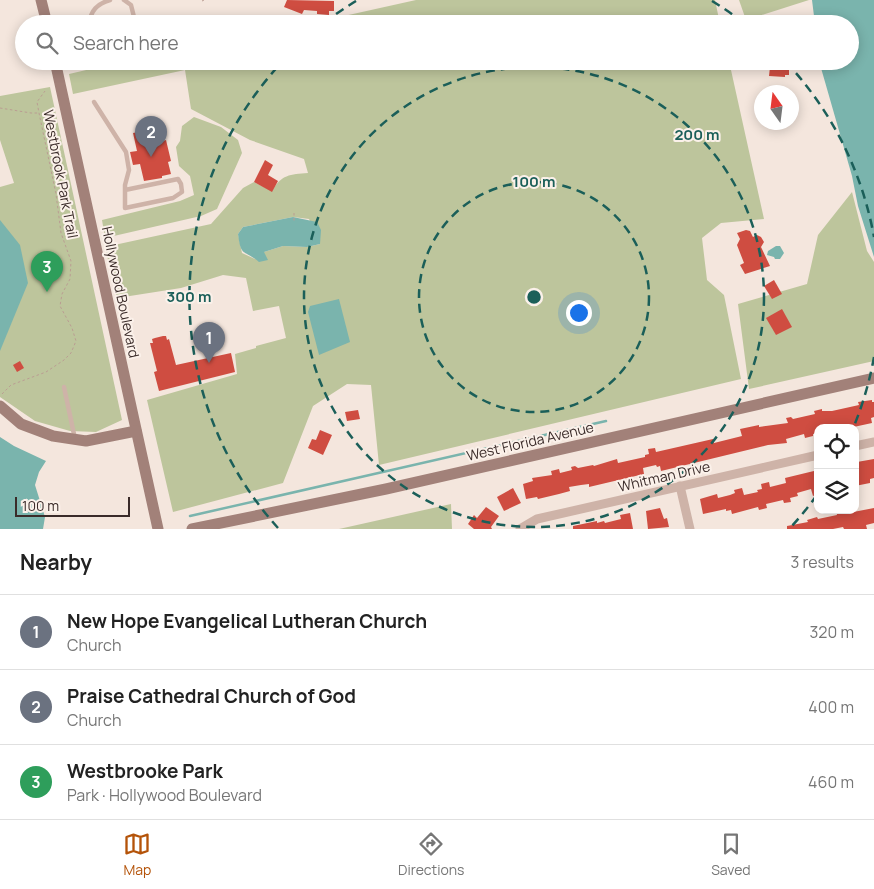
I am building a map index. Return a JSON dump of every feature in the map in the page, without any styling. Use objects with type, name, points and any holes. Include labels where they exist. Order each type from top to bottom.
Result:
[{"type":"street","points":[[42,0],[45,15]]},
{"type":"street","name":"Hollywood Boulevard","points":[[57,70],[158,529]]},
{"type":"street","name":"West Florida Avenue","points":[[192,529],[386,489],[874,378]]},
{"type":"street","points":[[0,406],[21,424],[53,436],[86,441],[136,431]]},
{"type":"street","points":[[859,445],[874,442]]},
{"type":"street","name":"Whitman Drive","points":[[520,529],[538,519],[814,456]]},
{"type":"street","points":[[680,486],[690,529]]},
{"type":"lane","points":[[90,15],[98,4],[110,0]]},
{"type":"lane","points":[[124,0],[131,5],[134,15]]},
{"type":"lane","points":[[94,102],[126,152],[129,170],[125,190],[125,208],[174,198],[182,192],[182,184],[178,179],[125,190]]},
{"type":"lane","points":[[64,387],[75,439]]},
{"type":"path","name":"Westbrook Park Trail","points":[[2,394],[11,385],[46,372],[64,360],[71,353],[76,341],[72,328],[60,306],[62,294],[70,279],[72,269],[61,233],[56,194],[37,102],[45,91]]},
{"type":"path","points":[[0,108],[39,113]]},
{"type":"path","points":[[294,213],[294,222]]},
{"type":"green space","points":[[416,0],[715,0],[718,15],[348,15]]},
{"type":"green space","points":[[739,0],[809,0],[762,15],[744,15]]},
{"type":"green space","points":[[86,70],[185,70],[73,94],[69,74]]},
{"type":"green space","points":[[185,70],[731,70],[764,219],[721,223],[702,238],[707,280],[724,295],[741,379],[379,465],[371,385],[347,384],[313,406],[283,483],[173,512],[147,400],[237,374],[235,354],[286,338],[279,306],[253,311],[246,278],[223,275],[181,288],[117,298],[105,247],[211,224],[243,188],[254,182],[272,191],[287,176],[308,173],[304,159],[250,140],[191,109]],"holes":[[[293,217],[309,219],[320,244],[307,247],[283,246],[264,252],[255,259],[242,253],[238,234],[243,227]]]},
{"type":"green space","points":[[50,87],[122,420],[96,432],[70,431],[35,421],[0,397],[0,187],[14,183],[0,140],[0,96]]},
{"type":"green space","points":[[194,117],[221,127],[238,140],[242,153],[217,209],[201,216],[105,238],[102,220],[180,201],[194,195],[190,176],[179,166],[176,147],[180,141],[182,126]]},
{"type":"green space","points":[[852,192],[867,251],[874,262],[874,361],[749,389],[738,304],[807,284],[818,235]]},
{"type":"green space","points":[[451,504],[452,529],[339,529]]},
{"type":"water","points":[[812,0],[874,0],[874,257],[858,206],[852,176],[822,70],[859,70],[859,15],[814,15]]},
{"type":"water","points":[[293,217],[317,222],[321,230],[320,244],[307,247],[283,246],[264,252],[268,260],[259,262],[240,247],[238,234],[243,227]]},
{"type":"water","points":[[0,220],[20,245],[28,283],[0,351]]},
{"type":"water","points":[[776,246],[780,246],[784,253],[780,259],[767,255],[768,251]]},
{"type":"water","points":[[339,299],[350,342],[319,355],[308,312],[310,306]]},
{"type":"water","points":[[0,437],[14,446],[46,461],[39,472],[35,485],[45,517],[43,529],[0,529]]},
{"type":"building","points":[[287,0],[334,1],[334,11],[329,11],[329,15],[317,14],[317,11],[304,10],[302,14],[284,7]]},
{"type":"building","points":[[770,70],[789,70],[789,75],[785,75],[785,77],[769,76]]},
{"type":"building","points":[[160,128],[163,141],[166,140],[171,161],[168,162],[171,174],[162,176],[162,178],[144,181],[140,164],[133,165],[130,152],[137,151],[133,133]]},
{"type":"building","points":[[265,160],[273,165],[268,175],[278,181],[272,192],[254,182]]},
{"type":"building","points":[[746,230],[750,231],[753,237],[757,235],[761,237],[764,242],[761,247],[770,266],[745,274],[740,265],[744,263],[737,245],[740,239],[737,233]]},
{"type":"building","points":[[774,280],[782,294],[772,299],[764,286]]},
{"type":"building","points":[[782,309],[792,327],[776,335],[766,318]]},
{"type":"building","points":[[166,336],[167,340],[169,339],[176,365],[231,353],[235,372],[159,391],[154,372],[157,371],[150,343],[153,343],[152,339]]},
{"type":"building","points":[[20,361],[24,368],[17,372],[13,365]]},
{"type":"building","points":[[872,400],[874,402],[872,423],[859,426],[859,424],[814,424],[813,436],[805,438],[804,434],[786,439],[787,443],[768,445],[661,471],[660,466],[657,467],[656,465],[643,468],[644,474],[589,487],[589,484],[569,487],[570,491],[538,499],[537,497],[526,499],[523,484],[533,481],[532,478],[552,475],[551,471],[559,469],[560,473],[572,470],[571,467],[575,466],[578,468],[594,466],[617,459],[618,463],[645,457],[645,455],[649,454],[648,449],[655,448],[656,452],[713,439],[714,443],[742,436],[740,429],[759,425],[759,427],[788,423],[786,418],[791,417],[793,419],[815,414],[814,411],[822,409],[822,411],[832,411],[859,405],[858,402]]},
{"type":"building","points":[[358,410],[360,419],[347,421],[345,412]]},
{"type":"building","points":[[320,430],[332,435],[323,455],[308,448],[312,439],[316,440]]},
{"type":"building","points":[[874,459],[874,478],[870,479],[870,483],[859,485],[859,462]]},
{"type":"building","points":[[814,471],[814,496],[811,489],[797,493],[798,496],[790,498],[791,502],[784,503],[783,500],[766,504],[767,508],[759,510],[758,507],[732,514],[731,510],[726,511],[726,509],[703,514],[700,499],[717,494],[718,498],[730,495],[735,493],[734,490],[742,488],[744,495],[758,492],[757,490],[762,489],[761,484],[769,482],[770,487],[786,483],[785,478]]},
{"type":"building","points":[[513,488],[521,503],[504,511],[497,497]]},
{"type":"building","points":[[486,507],[499,516],[491,527],[492,529],[474,529],[468,524],[474,515],[477,518]]},
{"type":"building","points":[[660,508],[664,519],[667,518],[669,527],[648,529],[646,511]]},
{"type":"building","points":[[874,508],[874,523],[866,525],[867,529],[844,529],[843,527],[833,529],[787,529],[787,526],[808,522],[807,520],[817,517],[818,519],[837,514],[859,514],[859,511]]},
{"type":"building","points":[[630,513],[633,529],[573,529],[573,526],[597,521],[597,523],[604,521],[605,523],[621,519],[620,515]]},
{"type":"waterway","points":[[190,516],[606,421]]},
{"type":"place","name":"Praise Cathedral Church of God","points":[[151,157]]},
{"type":"place","name":"Westbrooke Park","points":[[47,292]]},
{"type":"place","name":"New Hope Evangelical Lutheran Church","points":[[209,363]]}]
